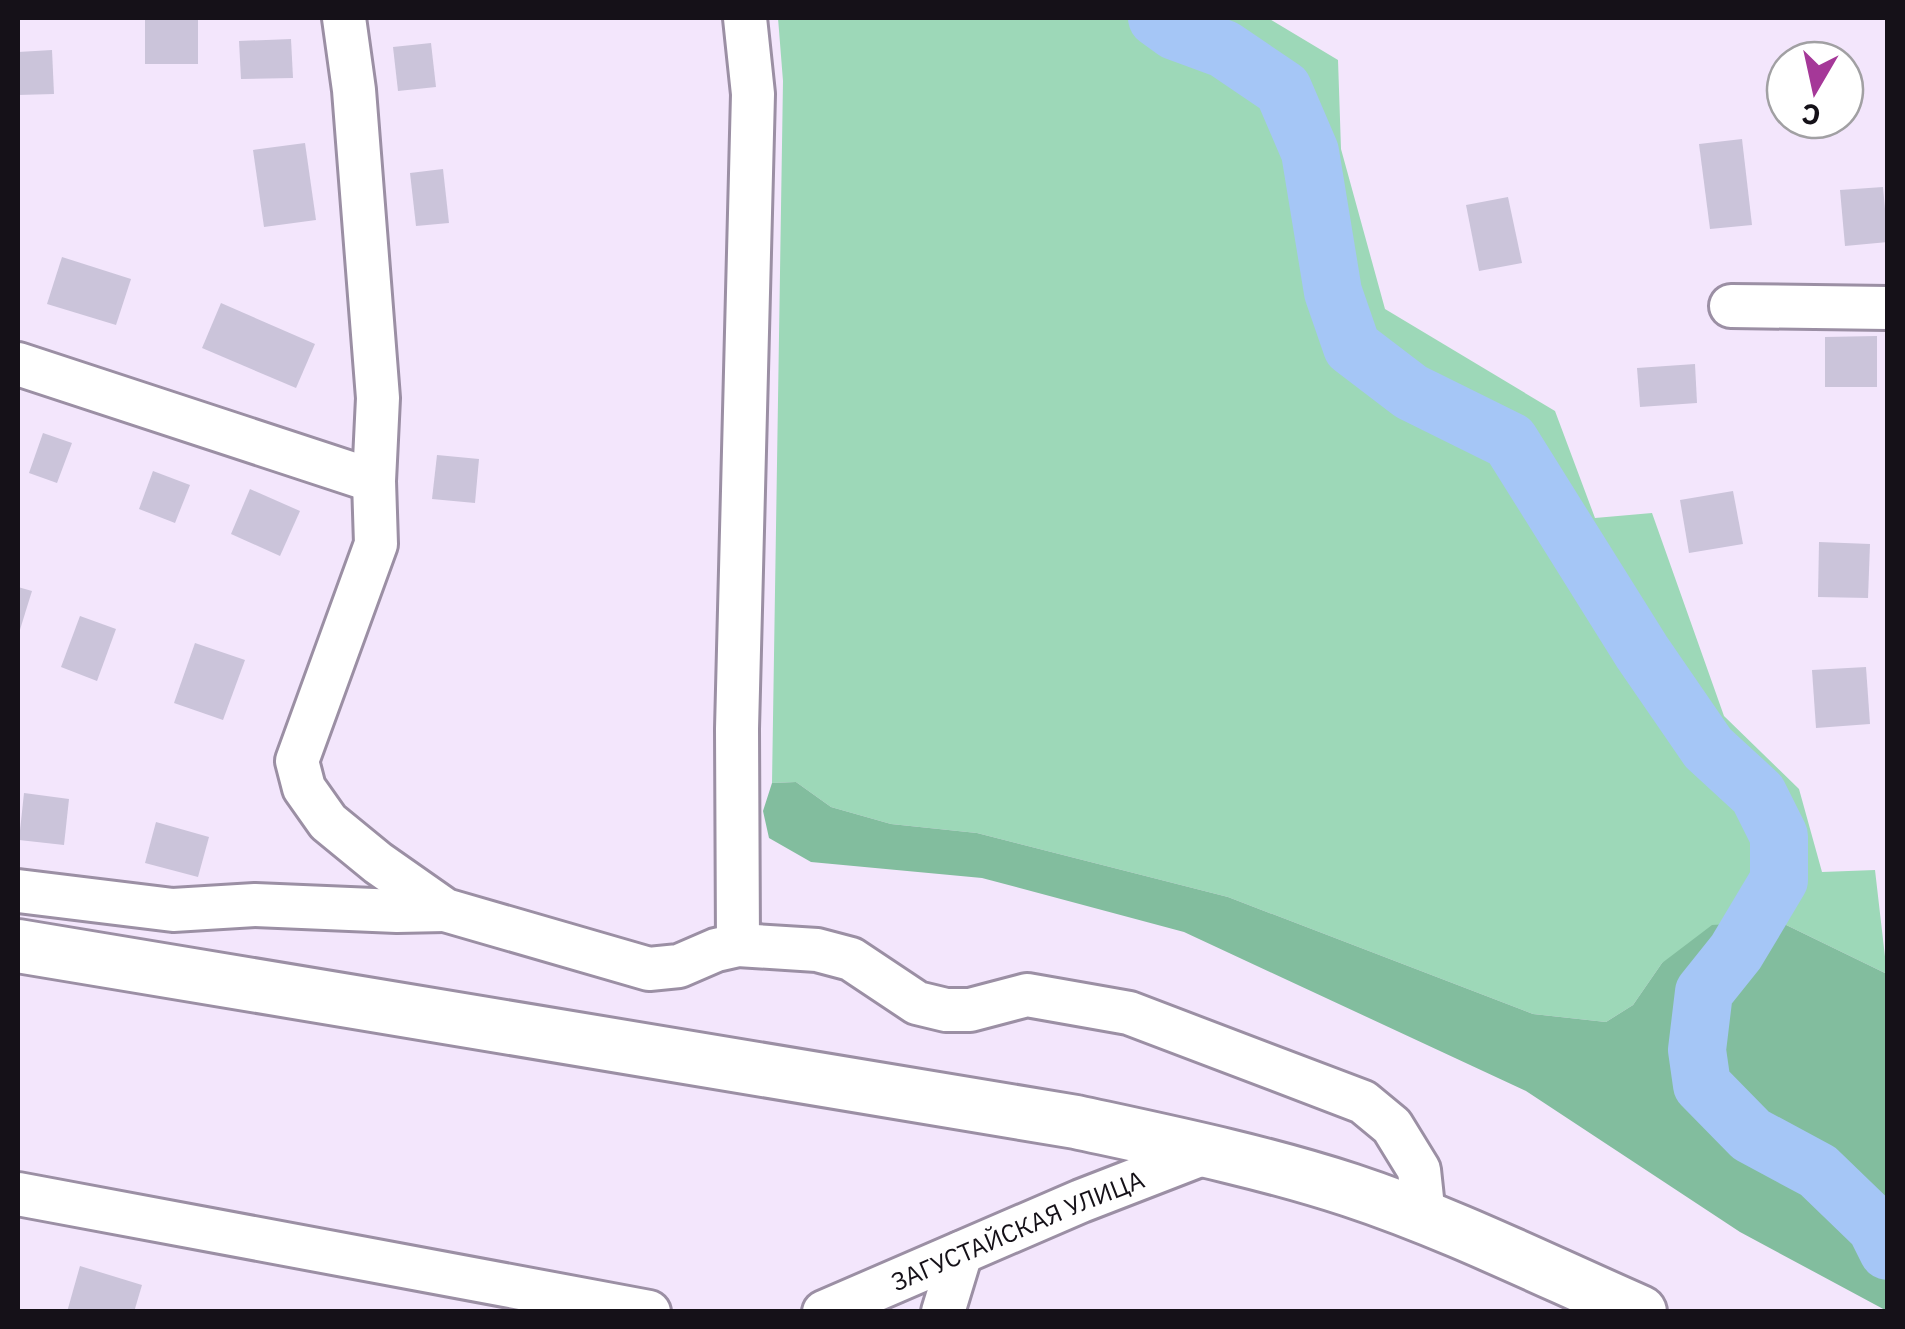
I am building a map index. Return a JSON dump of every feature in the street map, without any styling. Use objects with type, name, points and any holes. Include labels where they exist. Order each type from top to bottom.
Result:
[{"type":"main road","points":[[18,946],[1076,1122],[1210,1151],[1350,1190],[1424,1217],[1640,1312]]},
{"type":"street","points":[[344,18],[354,90],[378,398],[376,544],[297,761],[304,788],[328,822],[445,910]]},
{"type":"street","points":[[738,945],[736,729],[753,94],[745,18]]},
{"type":"street","points":[[1731,306],[1888,308]]},
{"type":"street","points":[[18,364],[374,481]]},
{"type":"street","points":[[18,890],[173,910],[255,904],[445,910],[648,968],[679,966],[738,945],[818,950],[851,959],[917,1004],[946,1010],[970,1010],[1026,995],[1129,1013],[1363,1102],[1392,1126],[1420,1170],[1424,1217]]},
{"type":"street","name":"ЗАГУСТАЙСКАЯ УЛИЦА","points":[[824,1312],[1210,1151]]},
{"type":"street","points":[[18,1194],[649,1312]]},
{"type":"street","points":[[942,1312],[961,1253]]},
{"type":"green space","points":[[778,18],[1268,18],[1338,60],[1341,149],[1385,309],[1555,411],[1595,518],[1652,513],[1724,716],[1799,789],[1822,872],[1875,870],[1887,974],[1778,921],[1662,963],[1633,1005],[1606,1022],[1533,1014],[1228,897],[977,833],[891,824],[831,807],[796,782],[772,783],[783,81]]},
{"type":"green space","points":[[796,782],[831,807],[891,824],[977,833],[1228,897],[1533,1014],[1606,1022],[1633,1005],[1662,963],[1712,925],[1778,921],[1887,974],[1887,1311],[1740,1232],[1526,1091],[1184,932],[982,878],[811,862],[769,838],[763,811],[772,783]]},
{"type":"building","points":[[145,18],[198,18],[198,64],[145,64]]},
{"type":"building","points":[[291,39],[293,78],[241,79],[239,41]]},
{"type":"building","points":[[431,43],[436,87],[398,91],[393,47]]},
{"type":"building","points":[[52,50],[54,94],[18,95],[18,52]]},
{"type":"building","points":[[1742,139],[1752,225],[1710,229],[1699,144]]},
{"type":"building","points":[[305,143],[316,220],[264,227],[253,150]]},
{"type":"building","points":[[443,169],[449,223],[416,226],[410,173]]},
{"type":"building","points":[[1883,187],[1888,242],[1845,246],[1840,190]]},
{"type":"building","points":[[1508,197],[1522,263],[1479,271],[1466,205]]},
{"type":"building","points":[[62,257],[131,279],[116,325],[47,304]]},
{"type":"building","points":[[221,303],[315,344],[296,388],[202,348]]},
{"type":"building","points":[[1877,336],[1877,387],[1825,387],[1825,337]]},
{"type":"building","points":[[1695,364],[1697,403],[1640,407],[1637,368]]},
{"type":"building","points":[[43,433],[72,443],[57,483],[29,473]]},
{"type":"building","points":[[437,455],[479,459],[475,503],[432,499]]},
{"type":"building","points":[[153,471],[190,485],[175,523],[139,509]]},
{"type":"building","points":[[250,489],[300,511],[280,556],[231,534]]},
{"type":"building","points":[[1733,491],[1743,544],[1689,553],[1680,500]]},
{"type":"building","points":[[1819,542],[1870,544],[1868,598],[1818,597]]},
{"type":"building","points":[[18,587],[32,591],[18,636]]},
{"type":"building","points":[[80,616],[116,629],[97,681],[61,667]]},
{"type":"building","points":[[195,643],[245,660],[223,720],[174,703]]},
{"type":"building","points":[[1866,667],[1870,724],[1816,728],[1812,670]]},
{"type":"building","points":[[24,793],[69,799],[64,845],[19,840]]},
{"type":"building","points":[[156,822],[209,837],[198,877],[145,863]]},
{"type":"building","points":[[80,1266],[142,1285],[134,1312],[67,1312]]},
{"type":"waterway","points":[[1157,18],[1175,31],[1224,49],[1283,89],[1310,152],[1333,292],[1352,347],[1411,392],[1510,441],[1642,652],[1708,748],[1758,794],[1779,836],[1779,880],[1736,952],[1704,992],[1697,1050],[1702,1085],[1751,1135],[1818,1171],[1876,1227],[1888,1251]]}]
